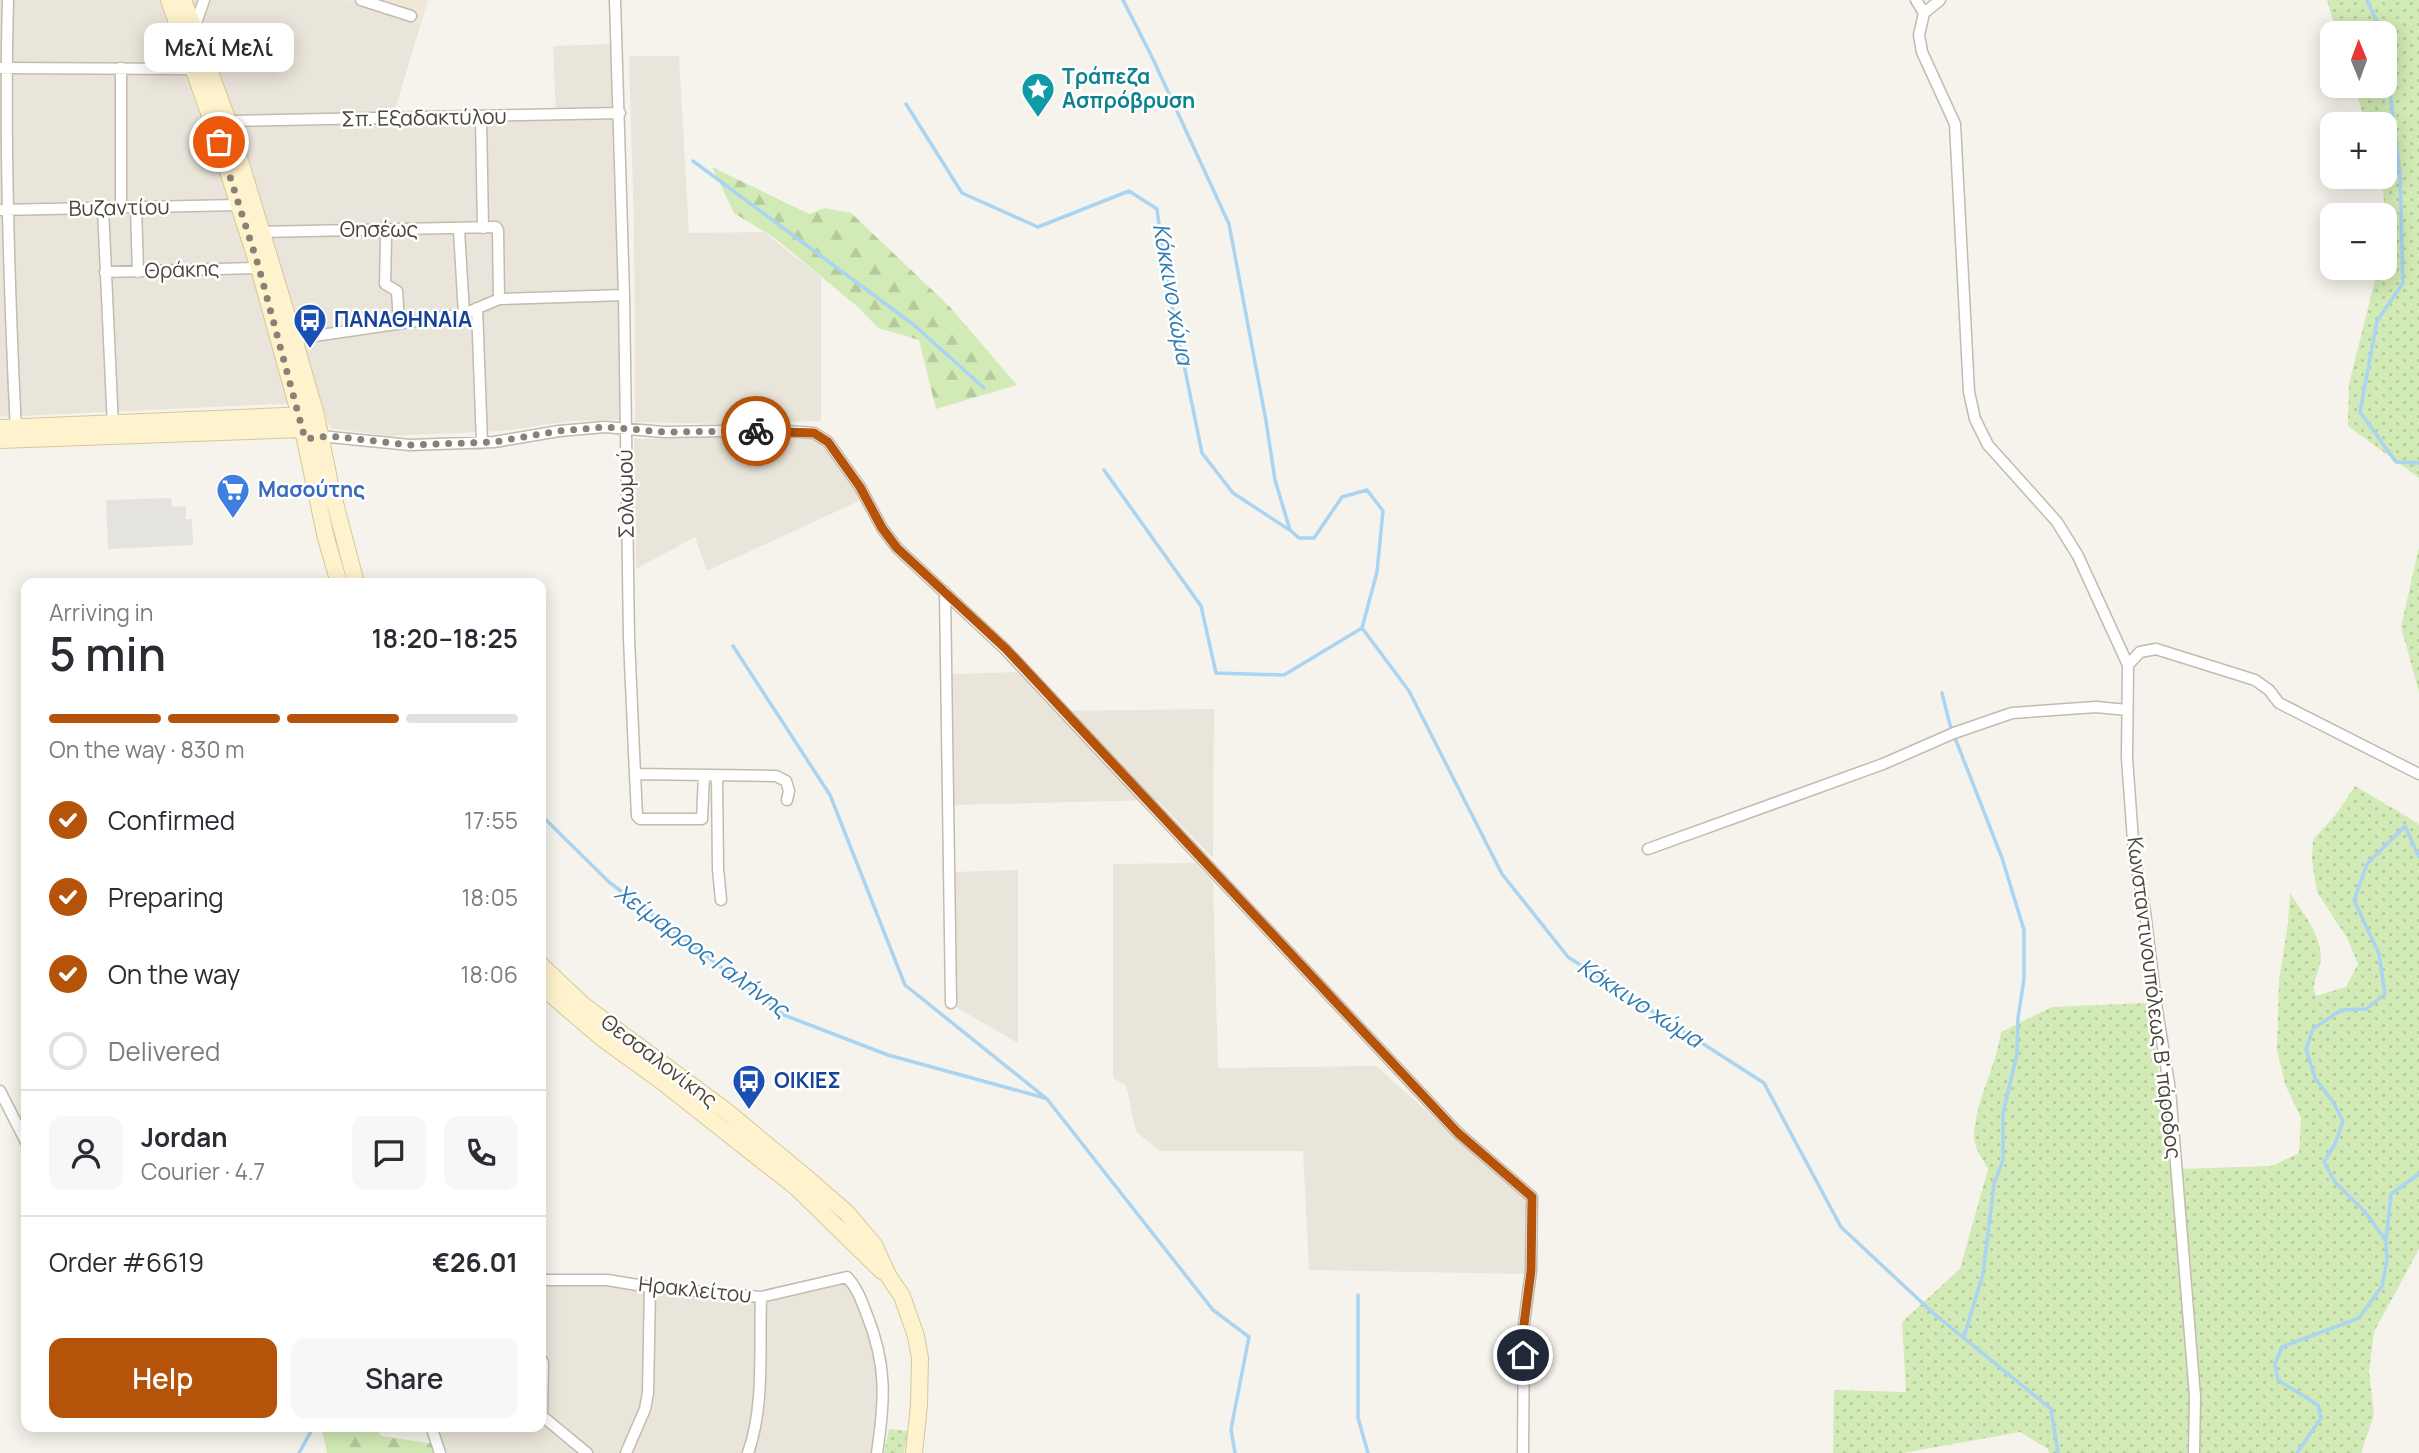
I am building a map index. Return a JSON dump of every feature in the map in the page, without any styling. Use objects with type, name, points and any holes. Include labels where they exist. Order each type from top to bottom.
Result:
[{"type":"main road","points":[[169,0],[330,484],[355,578]]},
{"type":"main road","points":[[183,0],[228,121],[294,339],[326,538],[338,578]]},
{"type":"main road","points":[[8,434],[309,427]]},
{"type":"main road","name":"Θεσσαλονίκης","points":[[546,970],[583,1005],[726,1111],[847,1213],[874,1245],[910,1315],[920,1358],[914,1453]]},
{"type":"main road","name":"Θεσσαλονίκης","points":[[546,990],[603,1039],[660,1080],[797,1188],[889,1277]]},
{"type":"street","points":[[8,0],[3,68],[8,434]]},
{"type":"street","points":[[194,29],[204,0]]},
{"type":"street","points":[[361,0],[411,16]]},
{"type":"street","name":"Σολωμού","points":[[615,0],[624,295],[629,639],[637,816],[640,819],[702,819],[704,775]]},
{"type":"street","points":[[1916,0],[1924,13]]},
{"type":"street","points":[[1940,0],[1924,13],[1919,35],[1922,52],[1955,124],[1969,392],[1975,419],[1988,445],[2057,522],[2078,556],[2128,665],[2140,652],[2156,649],[2255,680],[2269,690],[2279,703],[2419,775]]},
{"type":"street","points":[[3,68],[193,69]]},
{"type":"street","points":[[121,68],[121,208]]},
{"type":"street","name":"Σπ. Εξαδακτύλου","points":[[228,121],[620,113]]},
{"type":"street","points":[[481,117],[483,228]]},
{"type":"street","name":"Βυζαντίου","points":[[4,210],[239,205]]},
{"type":"street","points":[[103,208],[113,430]]},
{"type":"street","points":[[136,208],[138,272]]},
{"type":"street","points":[[383,228],[386,238],[385,284],[397,291],[399,324]]},
{"type":"street","name":"Θησέως","points":[[260,232],[498,228],[499,299]]},
{"type":"street","points":[[459,230],[464,314]]},
{"type":"street","name":"Θράκης","points":[[105,272],[259,268]]},
{"type":"street","points":[[294,339],[464,314],[499,299],[624,295]]},
{"type":"street","points":[[477,308],[482,443]]},
{"type":"street","points":[[309,427],[397,445],[482,443],[580,429],[679,432],[774,430],[814,433],[828,442],[860,487],[882,528],[897,548],[1006,649],[1458,1133],[1532,1197],[1531,1271],[1524,1324],[1523,1453]]},
{"type":"street","points":[[944,592],[951,1003]]},
{"type":"street","name":"Κωνσταντινουπόλεως Β' πάροδος","points":[[2128,665],[2127,758],[2134,854],[2145,912],[2170,1090],[2195,1396],[2194,1453]]},
{"type":"street","points":[[1648,849],[1883,764],[1954,733],[2012,713],[2096,707],[2127,710]]},
{"type":"street","points":[[635,774],[776,776],[786,781],[789,791],[787,800]]},
{"type":"street","points":[[717,776],[721,900]]},
{"type":"street","points":[[0,1091],[21,1132]]},
{"type":"street","name":"Ηρακλείτου","points":[[546,1280],[607,1280],[650,1287],[761,1297],[847,1277],[858,1290],[881,1359],[884,1382],[877,1453]]},
{"type":"street","points":[[626,1453],[640,1421],[648,1393],[650,1287]]},
{"type":"street","points":[[748,1453],[755,1426],[759,1381],[761,1297]]},
{"type":"street","points":[[546,1419],[587,1453]]},
{"type":"street","points":[[433,1432],[440,1453]]},
{"type":"shaded area","points":[[0,0],[428,0],[391,123],[556,119],[553,46],[613,44],[620,420],[571,421],[502,431],[387,436],[330,428],[321,402],[0,417]]},
{"type":"shaded area","points":[[342,0],[428,0],[420,25]]},
{"type":"shaded area","points":[[629,56],[679,56],[689,233],[764,232],[821,277],[821,421],[725,424],[635,422],[634,227]]},
{"type":"shaded area","points":[[813,437],[821,444],[831,454],[861,500],[707,571],[695,537],[636,569],[634,439]]},
{"type":"shaded area","points":[[171,498],[172,507],[186,506],[186,519],[192,519],[193,545],[108,549],[106,500]]},
{"type":"shaded area","points":[[1020,672],[1057,711],[1214,709],[1213,858],[1157,800],[954,805],[953,674]]},
{"type":"shaded area","points":[[1195,863],[1213,882],[1218,1068],[1376,1066],[1527,1201],[1526,1274],[1309,1270],[1303,1151],[1160,1151],[1136,1132],[1126,1085],[1113,1078],[1113,864]]},
{"type":"shaded area","points":[[1018,870],[1018,1043],[954,1006],[952,872]]},
{"type":"shaded area","points":[[847,1277],[861,1292],[880,1337],[887,1381],[874,1453],[440,1453],[433,1432],[546,1432],[546,1280],[607,1280],[760,1297]]},
{"type":"green space","points":[[2327,0],[2419,0],[2419,478],[2348,426],[2349,384],[2375,280],[2397,280],[2397,203],[2384,203],[2383,189],[2397,189],[2397,112],[2362,112],[2358,98],[2398,98],[2398,21],[2333,21]]},
{"type":"green space","points":[[712,167],[809,214],[825,208],[851,213],[950,307],[1017,385],[936,409],[919,340],[878,328],[858,307],[776,239],[734,213]]},
{"type":"green space","points":[[2419,547],[2419,692],[2401,627]]},
{"type":"green space","points":[[2355,786],[2419,825],[2419,1249],[2374,1332],[2369,1371],[2374,1415],[2361,1453],[2049,1453],[2048,1449],[2020,1432],[1903,1453],[1833,1453],[1834,1390],[1906,1392],[1902,1322],[1960,1269],[1988,1169],[1975,1143],[1975,1126],[2001,1032],[2052,1007],[2147,1003],[2176,1169],[2272,1166],[2299,1153],[2301,1118],[2285,1084],[2277,1049],[2279,981],[2290,893],[2318,940],[2321,958],[2314,986],[2316,996],[2346,987],[2358,964],[2347,938],[2317,892],[2312,860],[2313,840],[2337,813]]},
{"type":"green space","points":[[889,1429],[908,1431],[904,1453],[884,1453]]},
{"type":"green space","points":[[322,1432],[379,1432],[381,1436],[434,1444],[438,1453],[327,1453]]},
{"type":"waterway","name":"Κόκκινο χώμα","points":[[1123,0],[1229,224],[1275,480],[1290,530],[1299,538],[1314,538],[1342,497],[1367,490],[1383,511],[1377,572],[1362,628],[1409,691],[1502,874],[1568,957],[1764,1083],[1841,1227],[1932,1312],[2051,1409],[2058,1453]]},
{"type":"waterway","points":[[2367,0],[2377,21]]},
{"type":"waterway","points":[[2391,98],[2400,175],[2403,283],[2377,321],[2360,412],[2396,462],[2419,463]]},
{"type":"waterway","name":"Κόκκινο χώμα","points":[[906,104],[962,193],[1038,227],[1129,191],[1157,209],[1165,272],[1202,453],[1233,493],[1288,529]]},
{"type":"waterway","name":"Κόκκινο χώμα","points":[[693,161],[914,325],[984,388]]},
{"type":"waterway","name":"Κόκκινο χώμα","points":[[1104,470],[1201,606],[1216,673],[1284,675],[1362,628]]},
{"type":"waterway","name":"Χείμαρρος Γαλήνης","points":[[733,646],[830,795],[905,985],[1047,1099],[1213,1310],[1249,1337],[1231,1429],[1235,1453]]},
{"type":"waterway","name":"Κόκκινο χώμα","points":[[1942,693],[1950,725],[2002,858],[2024,930],[2024,979],[2018,1018],[2017,1054],[2003,1113],[2003,1160],[1994,1184],[1983,1274],[1964,1337]]},
{"type":"waterway","name":"Χείμαρρος Γαλήνης","points":[[546,820],[609,882],[784,1015],[888,1055],[1045,1098]]},
{"type":"waterway","points":[[2297,1453],[2321,1418],[2318,1405],[2278,1380],[2275,1364],[2282,1347],[2359,1318],[2382,1286],[2387,1260],[2386,1241],[2366,1213],[2335,1182],[2324,1162],[2335,1144],[2343,1121],[2315,1078],[2306,1049],[2313,1029],[2341,1010],[2366,1009],[2385,994],[2379,954],[2354,900],[2367,864],[2405,826],[2419,857]]},
{"type":"waterway","points":[[2386,1241],[2391,1194],[2419,1174]]},
{"type":"waterway","points":[[1358,1295],[1358,1418],[1368,1453]]},
{"type":"waterway","points":[[299,1453],[311,1432]]},
{"type":"way so far","points":[[219,142],[259,268],[305,439],[330,436],[410,445],[494,442],[559,431],[606,427],[664,432],[756,431]]},
{"type":"place","name":"Τράπεζα Ασπρόβρυση","points":[[1038,119]]},
{"type":"place","name":"Μελί Μελί","points":[[219,142]]},
{"type":"place","name":"ΠΑΝΑΘΗΝΑΙΑ","points":[[310,350]]},
{"type":"place","name":"Μασούτης","points":[[233,520]]},
{"type":"place","name":"ΟΙΚΙΕΣ","points":[[749,1111]]},
{"type":"route","points":[[756,431],[814,433],[828,442],[860,487],[882,528],[897,548],[1006,649],[1458,1133],[1532,1197],[1531,1271],[1523,1355]]}]
